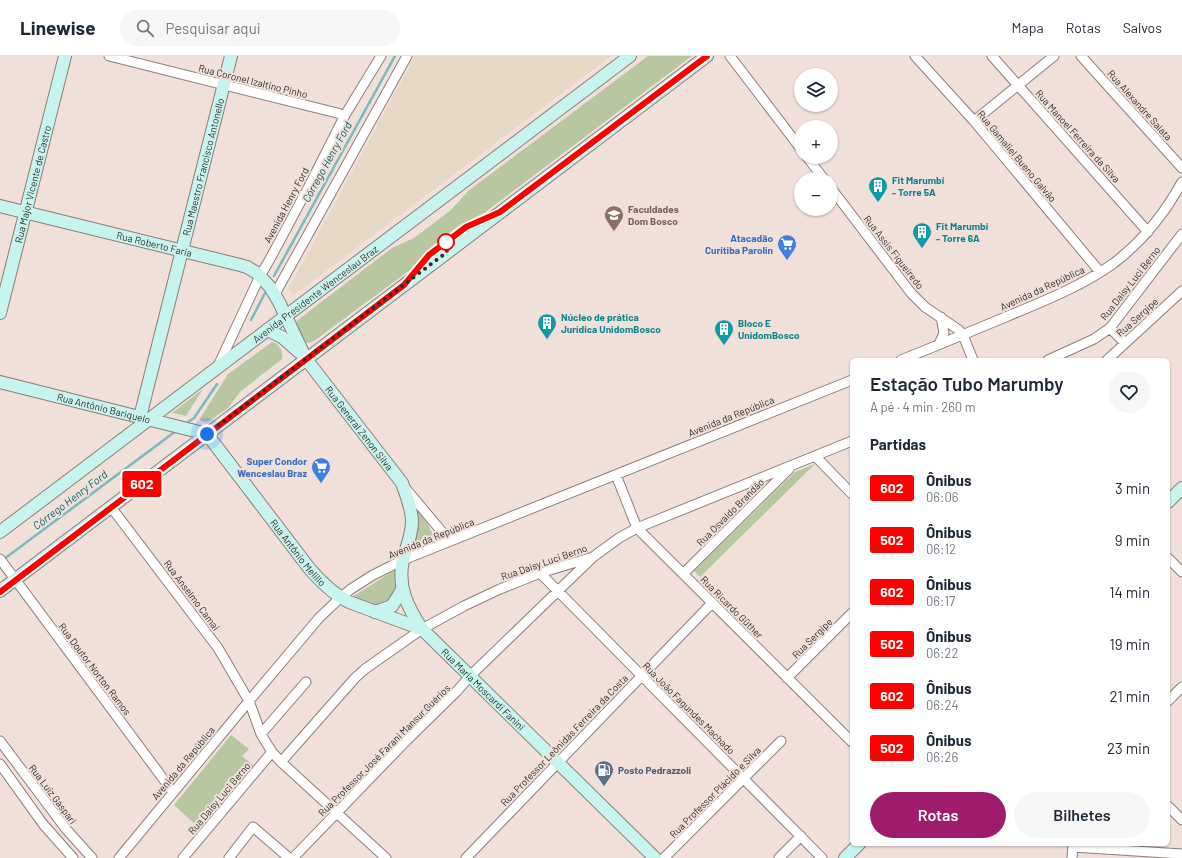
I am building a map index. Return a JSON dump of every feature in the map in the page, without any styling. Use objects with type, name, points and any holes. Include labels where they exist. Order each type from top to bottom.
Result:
[{"type":"main road","name":"Rua Major Vicente de Castro","points":[[0,313],[65,56]]},
{"type":"main road","name":"Rua Maestro Francisco Antonello","points":[[144,418],[182,251],[231,56]]},
{"type":"main road","name":"Avenida Presidente Wenceslau Braz","points":[[0,532],[144,418],[218,368],[630,56]]},
{"type":"main road","points":[[0,592],[13,577],[111,507],[707,56]]},
{"type":"main road","name":"Rua Roberto Faria","points":[[0,206],[247,267],[260,276],[275,294],[286,316]]},
{"type":"main road","name":"Rua General Zenon Silva","points":[[286,316],[306,359],[402,483]]},
{"type":"main road","points":[[267,330],[282,337],[306,359]]},
{"type":"main road","name":"Rua Antônio Bariquelo","points":[[0,382],[207,434]]},
{"type":"main road","name":"Rua Antônio Melillo","points":[[207,434],[318,579],[340,598],[422,629]]},
{"type":"main road","name":"Rua Maria Moscardi Fanini","points":[[402,483],[412,521],[410,537],[403,560],[401,580],[402,590],[408,607],[422,629],[655,858]]},
{"type":"main road","points":[[1170,500],[1182,488]]},
{"type":"main road","points":[[375,612],[392,606],[402,590]]},
{"type":"main road","points":[[845,858],[857,846]]},
{"type":"street","name":"Rua Coronel Izaltino Pinho","points":[[109,56],[345,115]]},
{"type":"street","name":"Avenida Henry Ford","points":[[218,368],[260,276],[306,192],[345,115],[381,56]]},
{"type":"street","points":[[275,294],[407,56]]},
{"type":"street","points":[[730,56],[794,139]]},
{"type":"street","name":"Rua Gamaliel Bueno Galvão","points":[[915,56],[974,121],[1100,272]]},
{"type":"street","name":"Rua Manoel Ferreira da Silva","points":[[992,56],[1148,232]]},
{"type":"street","points":[[974,121],[1054,56]]},
{"type":"street","name":"Rua Alexandre Salata","points":[[1081,56],[1182,168]]},
{"type":"street","points":[[812,164],[819,172]]},
{"type":"street","name":"Avenida da República","points":[[906,358],[1050,299],[1100,272],[1127,252],[1148,232],[1167,207],[1182,182]]},
{"type":"street","name":"Rua Assis Figueiredo","points":[[838,197],[911,293],[925,307],[942,317],[963,335],[971,358]]},
{"type":"street","name":"Rua Daisy Luci Berno","points":[[1052,358],[1094,339],[1110,328],[1182,234]]},
{"type":"street","name":"Rua Sergipe","points":[[1109,358],[1180,296]]},
{"type":"street","points":[[939,344],[944,333],[942,317]]},
{"type":"street","points":[[1110,328],[1125,343]]},
{"type":"street","name":"Avenida da República","points":[[119,858],[304,634],[340,598],[373,575],[403,560],[850,381]]},
{"type":"street","name":"Rua Daisy Luci Berno","points":[[281,762],[355,678],[365,669],[422,629],[483,596],[540,573],[593,557],[619,538],[637,528],[850,442]]},
{"type":"street","points":[[815,456],[850,492]]},
{"type":"street","name":"Rua Osvaldo Brandão","points":[[683,574],[793,465]]},
{"type":"street","name":"Rua Ricardo Güther","points":[[616,475],[637,528],[787,678],[850,737]]},
{"type":"street","name":"Rua General Zenon Silva","points":[[402,483],[443,533],[450,538],[456,539]]},
{"type":"street","name":"Rua Anselmo Camai","points":[[111,507],[218,648],[249,701],[261,734],[272,752],[386,858]]},
{"type":"street","points":[[433,548],[443,533]]},
{"type":"street","name":"Rua Professor José Farani Mansur Guérios","points":[[294,858],[470,676],[593,557]]},
{"type":"street","name":"Rua Doutor Norton Ramos","points":[[0,560],[173,792]]},
{"type":"street","points":[[1170,560],[1182,572]]},
{"type":"street","name":"Rua João Fagundes Machado","points":[[540,573],[822,858]]},
{"type":"street","name":"Rua Professor Leônidas Ferreira da Costa","points":[[466,858],[712,603]]},
{"type":"street","name":"Rua Sergipe","points":[[787,678],[850,615]]},
{"type":"street","points":[[261,734],[306,682]]},
{"type":"street","points":[[1170,699],[1182,687]]},
{"type":"street","name":"Rua Luiz Gaspari","points":[[0,741],[66,830],[92,858]]},
{"type":"street","name":"Rua Professor Plácido e Silva","points":[[664,858],[782,741]]},
{"type":"street","name":"Rua Daisy Luci Berno","points":[[183,858],[272,752]]},
{"type":"street","points":[[0,764],[48,829],[72,858]]},
{"type":"street","points":[[1170,808],[1182,820]]},
{"type":"street","points":[[228,858],[253,826],[288,858]]},
{"type":"street","points":[[779,858],[801,836]]},
{"type":"street","points":[[1072,858],[1073,846],[1131,854],[1182,854]]},
{"type":"shaded area","points":[[415,56],[611,56],[293,296],[288,289]]},
{"type":"green space","points":[[648,56],[692,56],[484,213],[461,224],[427,250],[410,270],[314,341],[304,343],[296,322],[299,319],[392,248],[414,238],[451,210],[468,191]]},
{"type":"green space","points":[[272,342],[276,343],[280,348],[282,352],[282,359],[240,392],[228,408],[209,421],[205,422],[199,420],[228,374]]},
{"type":"green space","points":[[203,389],[186,416],[172,413]]},
{"type":"green space","points":[[815,464],[700,577],[694,571],[795,472]]},
{"type":"green space","points":[[417,505],[431,531],[436,535],[432,541],[423,547],[412,551],[418,528]]},
{"type":"green space","points":[[398,568],[397,588],[388,603],[375,607],[352,597]]},
{"type":"green space","points":[[231,735],[249,749],[242,756],[254,766],[201,830],[174,805]]},
{"type":"waterway","name":"Córrego Henry Ford","points":[[274,276],[395,56]]},
{"type":"waterway","name":"Córrego Henry Ford","points":[[251,320],[265,293]]},
{"type":"waterway","name":"Córrego Henry Ford","points":[[185,424],[194,418],[217,384]]},
{"type":"waterway","name":"Córrego Henry Ford","points":[[4,559],[176,431]]},
{"type":"bus line","name":"602","points":[[0,592],[404,285],[429,255],[466,227],[500,212],[707,56]]},
{"type":"place","name":"Fit Marumbi - Torre 5A","points":[[878,203]]},
{"type":"place","name":"Faculdades Dom Bosco","points":[[614,232]]},
{"type":"place","name":"Fit Marumbi - Torre 6A","points":[[922,249]]},
{"type":"place","name":"Atacadão Curitiba Parolin","points":[[787,261]]},
{"type":"place","name":"Núcleo de prática Jurídica UnidomBosco","points":[[547,340]]},
{"type":"place","name":"Bloco E UnidomBosco","points":[[724,346]]},
{"type":"place","name":"Super Condor Wenceslau Braz","points":[[321,484]]},
{"type":"place","name":"Posto Pedrazzoli","points":[[604,787]]},
{"type":"route","points":[[207,434],[447,252],[446,242]]}]
